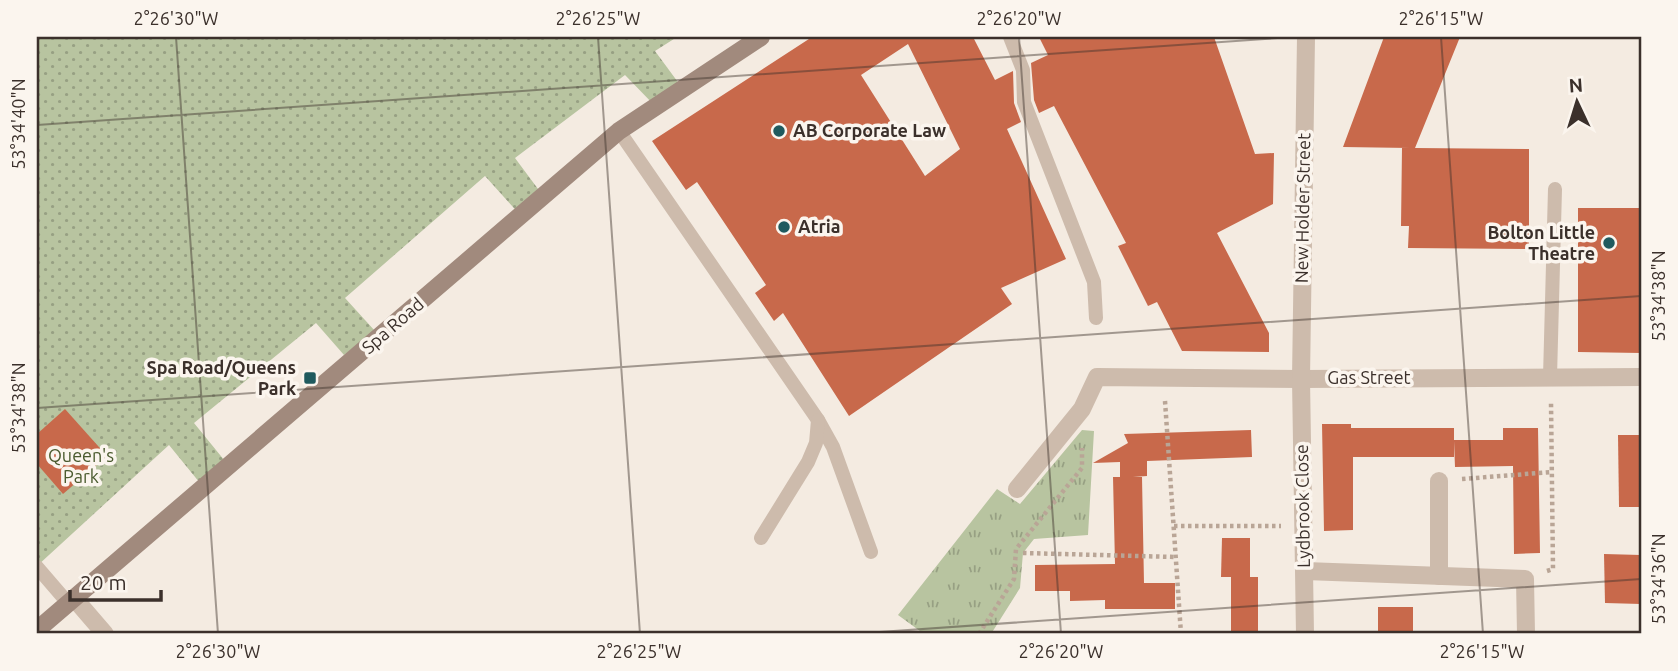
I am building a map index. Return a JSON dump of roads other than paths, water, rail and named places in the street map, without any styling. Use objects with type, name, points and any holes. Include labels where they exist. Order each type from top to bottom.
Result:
[{"type":"main road","name":"Spa Road","points":[[37,631],[620,131],[761,37]]},
{"type":"street","name":"New Holder Street","points":[[1301,379],[1306,37]]},
{"type":"street","name":"Gas Street","points":[[1017,489],[1082,409],[1097,377],[1641,377]]},
{"type":"street","name":"Lydbrook Close","points":[[1301,379],[1304,634]]},
{"type":"street","points":[[1439,481],[1439,576]]},
{"type":"street","points":[[1305,571],[1525,579],[1526,634]]},
{"type":"street","points":[[71,600],[105,634]]},
{"type":"lane","points":[[1010,37],[1023,70],[1024,102],[1094,282],[1096,318]]},
{"type":"lane","points":[[620,131],[818,420],[833,447],[871,552]]},
{"type":"lane","points":[[1550,377],[1555,189]]},
{"type":"lane","points":[[761,538],[808,462],[816,443],[818,420]]},
{"type":"lane","points":[[37,567],[71,600]]},
{"type":"place","name":"AB Corporate Law","points":[[779,131]]},
{"type":"place","name":"Atria","points":[[784,227]]},
{"type":"place","name":"Bolton Little Theatre","points":[[1609,243]]},
{"type":"place","name":"Spa Road/Queens Park","points":[[310,378]]},
{"type":"park label","name":"Queen's Park","points":[[81,466]]}]
